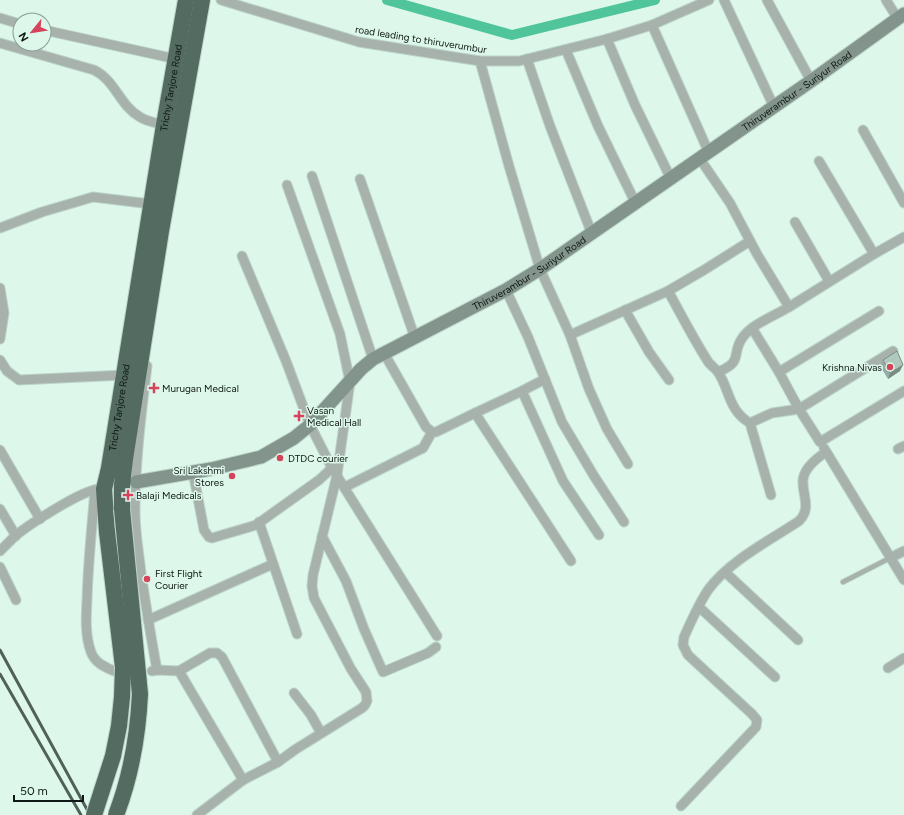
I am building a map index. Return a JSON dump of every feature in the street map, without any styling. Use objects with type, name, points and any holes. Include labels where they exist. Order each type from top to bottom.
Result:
[{"type":"highway","name":"Trichy Tanjore Road","points":[[94,815],[113,756],[119,726],[123,667],[107,532],[100,490],[124,375],[185,0]]},
{"type":"highway","name":"Trichy Tanjore Road","points":[[116,815],[123,797],[133,753],[139,719],[140,694],[122,509],[124,459],[162,223],[202,0]]},
{"type":"main road","name":"Thiruverambur - Suriyur Road","points":[[136,482],[242,463],[261,457],[294,438],[310,425],[350,382],[378,356],[416,338],[479,303],[506,290],[540,269],[811,82],[901,16]]},
{"type":"street","name":"road leading to thiruverumbur","points":[[221,0],[359,42],[480,61],[519,61],[566,50],[652,25],[709,0]]},
{"type":"street","points":[[724,0],[774,107]]},
{"type":"street","points":[[768,0],[811,82]]},
{"type":"street","points":[[886,0],[901,16]]},
{"type":"street","points":[[0,18],[12,22]]},
{"type":"street","points":[[652,25],[705,156],[756,254],[789,307]]},
{"type":"street","points":[[52,32],[176,59]]},
{"type":"street","points":[[607,39],[635,105],[671,179]]},
{"type":"street","points":[[0,43],[100,73],[131,111],[141,118],[164,125]]},
{"type":"street","points":[[566,50],[598,126],[636,204]]},
{"type":"street","points":[[527,59],[550,126],[592,234]]},
{"type":"street","points":[[480,61],[509,166],[540,269],[570,335],[589,389],[607,428],[628,464]]},
{"type":"street","points":[[863,130],[904,203]]},
{"type":"street","points":[[819,161],[874,254]]},
{"type":"street","points":[[312,176],[378,356],[426,427],[432,432],[436,432],[522,392],[545,379]]},
{"type":"street","points":[[360,179],[416,338]]},
{"type":"street","points":[[197,815],[244,780],[278,762],[362,708],[367,701],[366,692],[351,669],[314,598],[312,586],[350,382],[340,334],[287,184]]},
{"type":"street","points":[[0,228],[42,212],[93,197],[151,204]]},
{"type":"street","points":[[795,222],[829,282]]},
{"type":"street","points":[[718,372],[728,368],[734,362],[742,338],[752,328],[904,237]]},
{"type":"street","points":[[570,335],[668,290],[751,243]]},
{"type":"street","points":[[242,256],[286,361],[310,425],[334,472],[345,487],[437,636]]},
{"type":"street","points":[[0,288],[4,313],[0,339]]},
{"type":"street","points":[[506,290],[562,422],[594,476],[624,522]]},
{"type":"street","points":[[668,290],[702,351],[710,364],[718,372],[734,409],[744,420],[750,423],[771,495]]},
{"type":"street","points":[[625,310],[649,352],[669,380]]},
{"type":"street","points":[[779,372],[880,311]]},
{"type":"street","points":[[752,328],[779,372],[799,409],[904,580]]},
{"type":"street","points":[[143,342],[149,357],[141,411],[135,514],[154,670],[179,671],[210,652],[217,653],[222,657],[278,762]]},
{"type":"street","points":[[750,423],[772,413],[799,409],[892,351]]},
{"type":"street","points":[[0,360],[7,371],[19,380],[124,375]]},
{"type":"street","points":[[820,442],[904,391]]},
{"type":"street","points":[[522,392],[563,481],[599,536]]},
{"type":"street","points":[[475,413],[571,561]]},
{"type":"street","points":[[345,487],[423,448],[432,432]]},
{"type":"street","points":[[0,450],[40,519]]},
{"type":"street","points":[[682,806],[756,727],[757,723],[752,714],[688,655],[683,645],[684,637],[708,590],[725,572],[745,556],[803,517],[806,511],[803,479],[806,471],[816,459],[826,452]]},
{"type":"street","points":[[193,472],[204,530],[209,537],[214,538],[256,525],[319,480],[334,472]]},
{"type":"street","points":[[0,551],[16,536],[40,519],[79,496],[100,490],[87,582],[86,621],[88,642],[92,654],[98,663],[114,671]]},
{"type":"street","points":[[0,509],[16,536]]},
{"type":"street","points":[[260,522],[297,634]]},
{"type":"street","points":[[322,536],[346,581],[364,629],[383,672],[436,648]]},
{"type":"street","points":[[890,558],[904,551]]},
{"type":"street","points":[[148,620],[273,564]]},
{"type":"street","points":[[0,567],[16,600]]},
{"type":"street","points":[[725,572],[798,640]]},
{"type":"street","points":[[699,606],[775,676]]},
{"type":"street","points":[[888,668],[904,658]]},
{"type":"street","points":[[179,671],[244,780]]},
{"type":"street","points":[[294,693],[311,715],[321,733]]},
{"type":"lane","points":[[843,582],[890,558]]},
{"type":"building","points":[[897,351],[903,365],[890,373],[883,360]]},
{"type":"waterway","points":[[387,0],[512,35],[655,0]]},
{"type":"railway","points":[[0,650],[90,815]]},
{"type":"railway","points":[[0,674],[81,815]]},
{"type":"place","name":"Krishna Nivas","points":[[890,367]]},
{"type":"place","name":"Murugan Medical","points":[[154,388]]},
{"type":"place","name":"Vasan Medical Hall","points":[[299,416]]},
{"type":"place","name":"DTDC courier","points":[[280,458]]},
{"type":"place","name":"Sri Lakshmi Stores","points":[[232,476]]},
{"type":"place","name":"Balaji Medicals","points":[[128,495]]},
{"type":"place","name":"First Flight Courier","points":[[147,579]]}]
